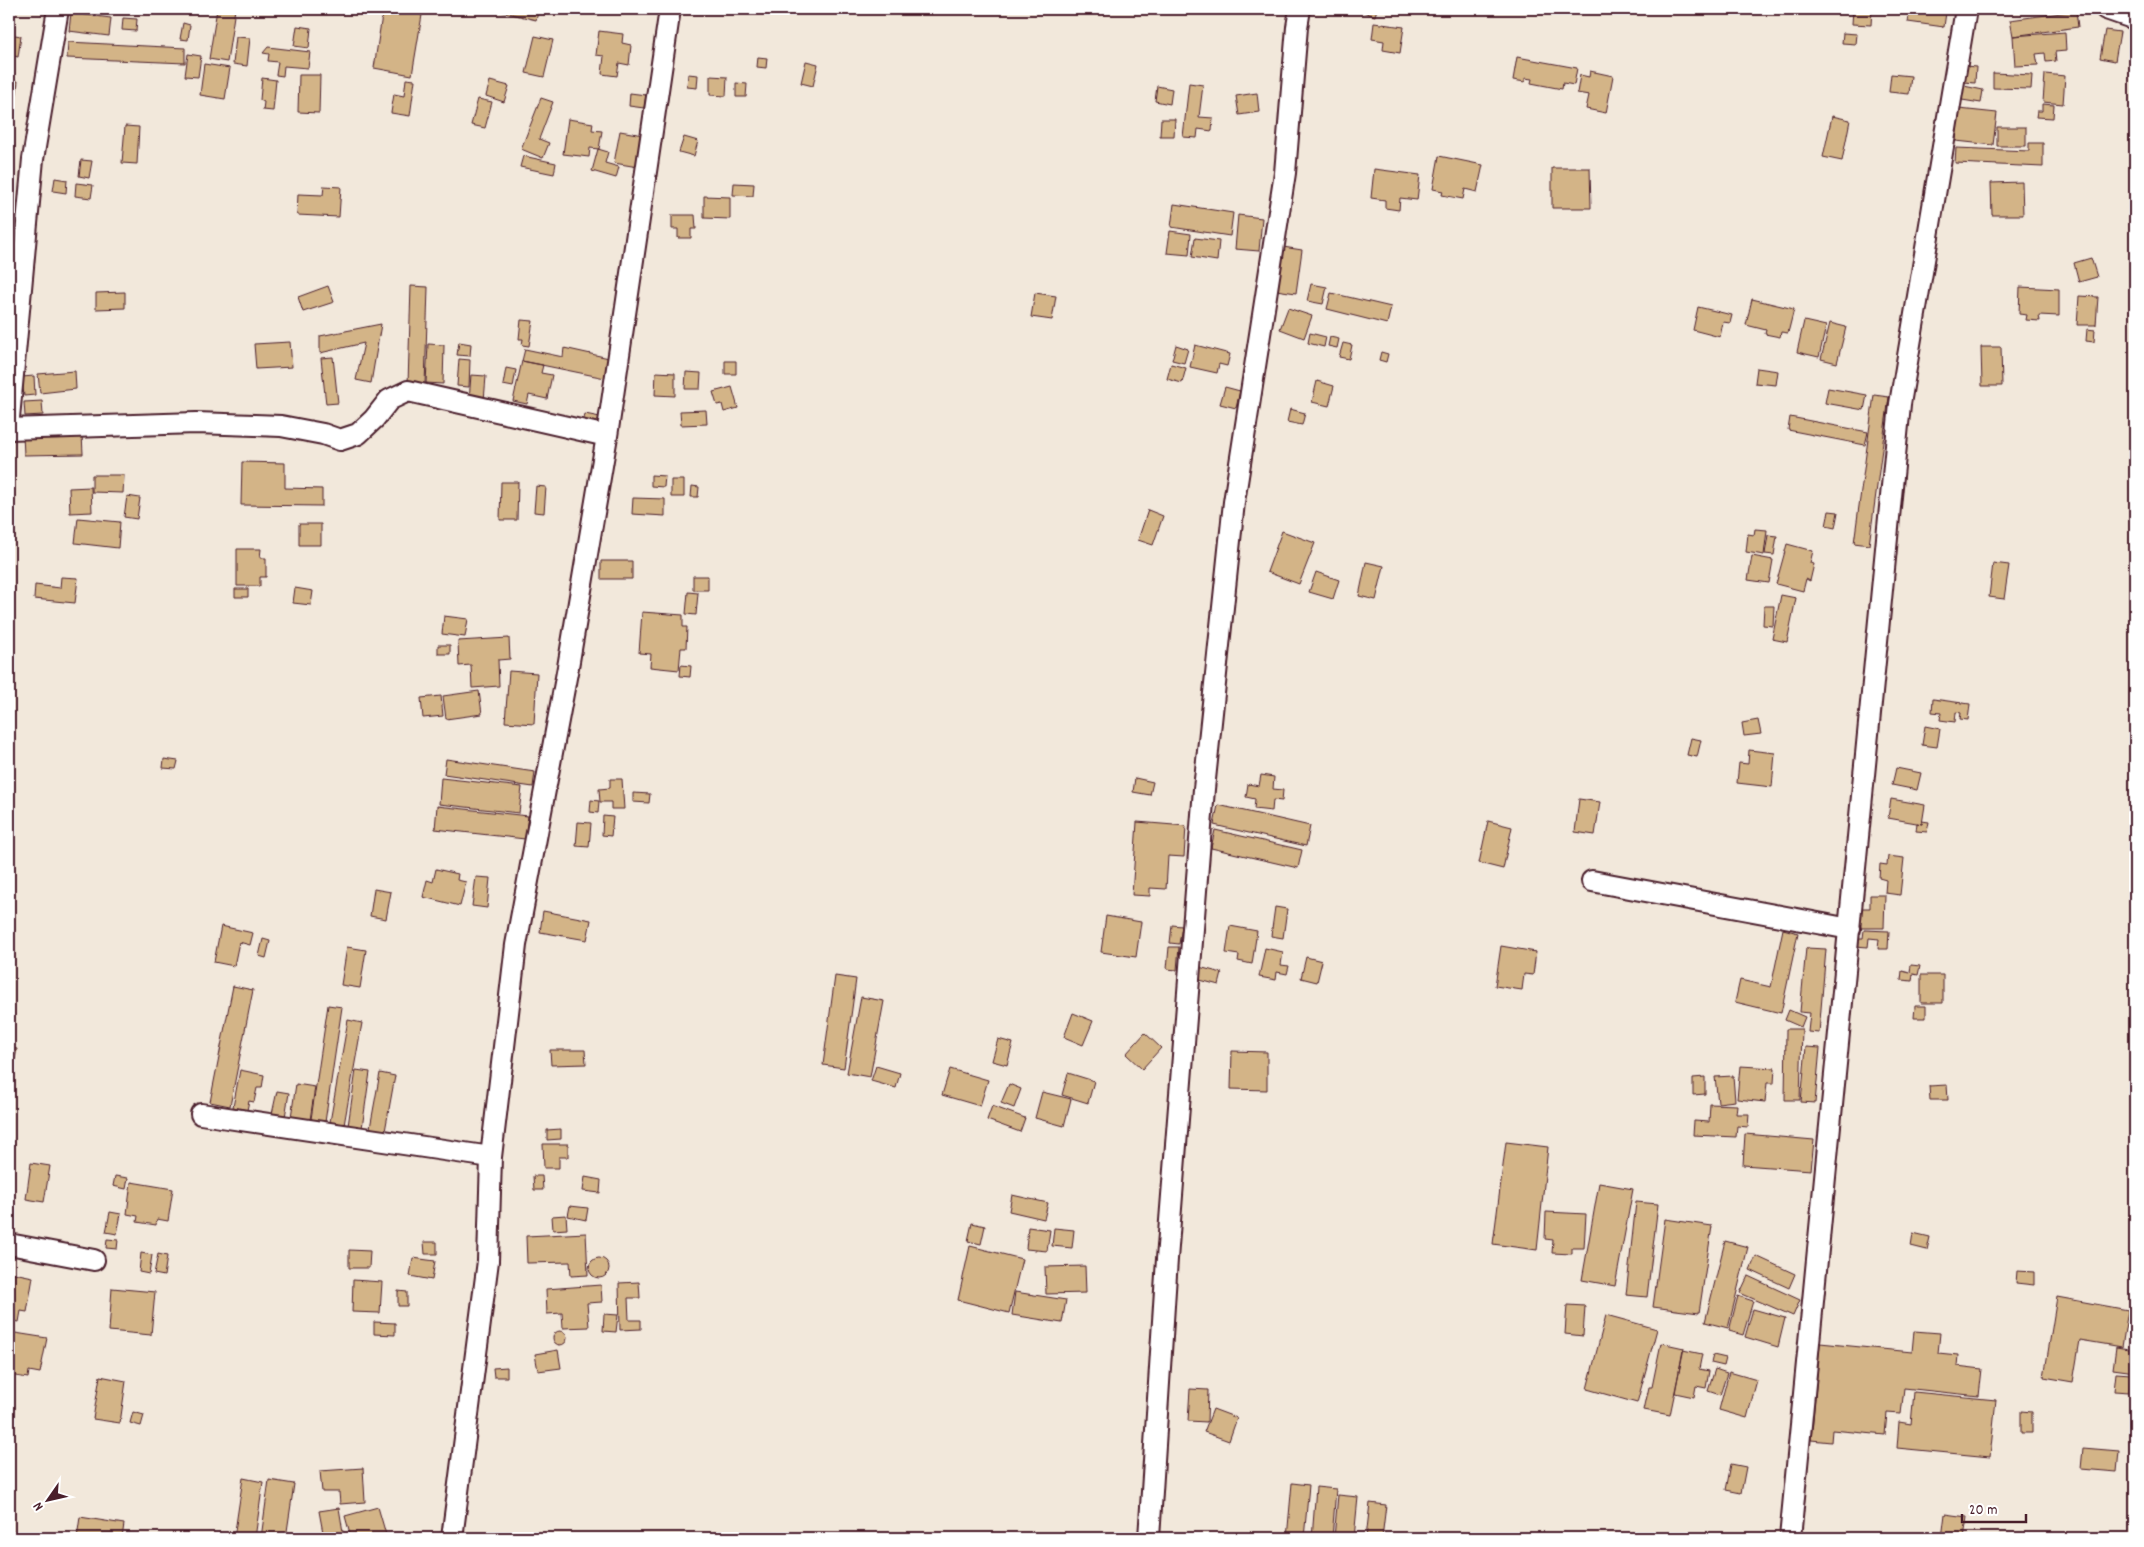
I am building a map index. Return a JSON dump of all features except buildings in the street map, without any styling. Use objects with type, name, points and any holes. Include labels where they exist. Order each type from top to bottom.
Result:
[{"type":"street","points":[[9,418],[33,159],[58,9]]},
{"type":"street","points":[[452,1538],[488,1261],[491,1157],[516,945],[568,667],[607,436],[670,9]]},
{"type":"street","points":[[1149,1538],[1167,1259],[1204,789],[1234,502],[1285,173],[1300,9]]},
{"type":"street","points":[[1790,1538],[1900,404],[1966,9]]},
{"type":"street","points":[[2106,9],[2135,19]]},
{"type":"street","points":[[9,429],[196,423],[234,424],[281,426],[323,434],[340,440],[358,434],[389,400],[408,391],[607,436]]},
{"type":"street","points":[[1592,881],[1850,929]]},
{"type":"street","points":[[201,1114],[491,1157]]},
{"type":"street","points":[[9,1244],[94,1260]]}]
